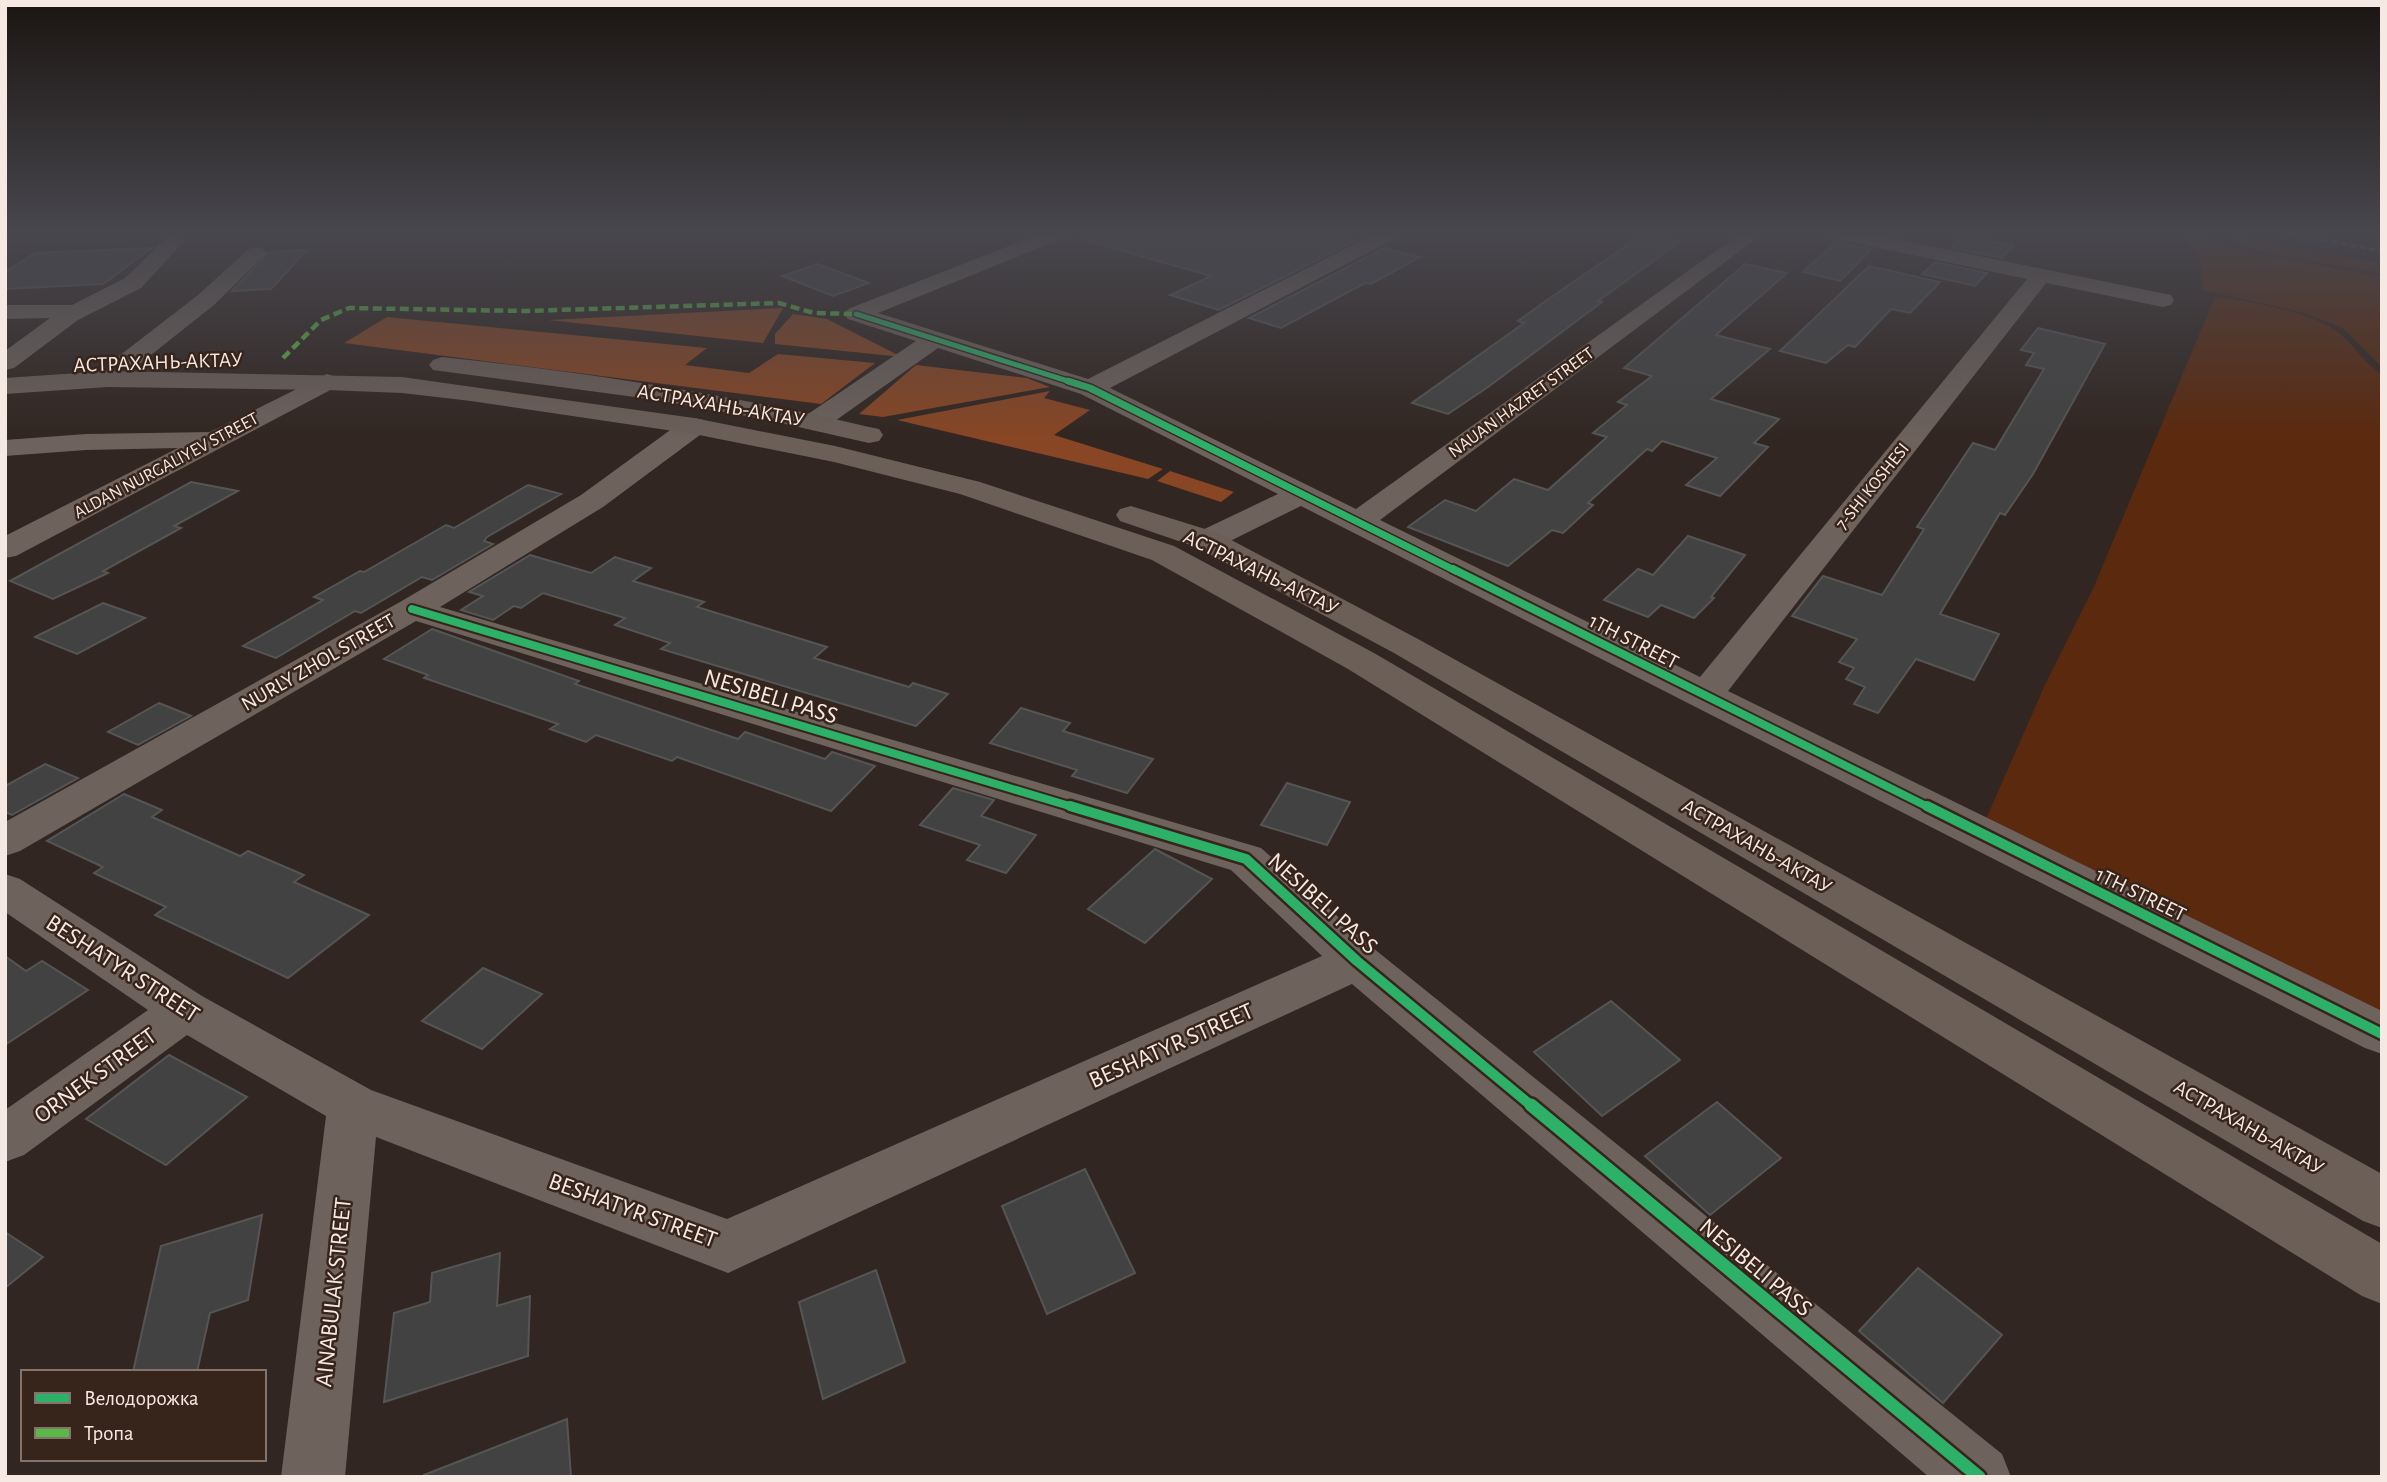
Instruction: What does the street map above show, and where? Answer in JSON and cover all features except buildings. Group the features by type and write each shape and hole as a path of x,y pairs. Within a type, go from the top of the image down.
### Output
{"highway":[{"name":"АСТРАХАНЬ-АКТАУ","path":"5,371 128,362 332,358 547,374 815,422 981,463 1207,540 1406,646 2382,1203"},
{"path":"402,385 431,364"},
{"path":"5,386 108,379 402,385 694,426 835,454 970,488 1163,553 1373,668 2382,1276"}],"street":[{"path":"5,363 70,315 96,302"},
{"path":"128,362 203,302"},
{"name":"1TH STREET","path":"886,302 856,314 1090,388 2382,1034"},
{"path":"1090,388 1257,302"},
{"name":"NAUAN HAZRET STREET","path":"1356,523 1659,302"},
{"name":"7-SHI KOSHESI","path":"1704,696 2018,302"},
{"path":"5,312 57,309 67,311 70,315"},
{"path":"815,422 933,340"},
{"name":"ALDAN NURGALIYEV STREET","path":"5,549 327,382"},
{"name":"NURLY ZHOL STREET","path":"5,841 412,609 592,501 694,426"},
{"path":"5,448 86,442 214,439"},
{"path":"1207,540 1302,495"},
{"name":"NESIBELI PASS","path":"412,609 1246,859 1357,961 1979,1477"},
{"name":"BESHATYR STREET","path":"5,890 185,1010 353,1106 728,1246 1357,961"},
{"name":"ORNEK STREET","path":"5,1139 185,1010"},
{"name":"AINABULAK STREET","path":"313,1477 353,1106"}],"shaded area":[{"path":"2213,302 2247,302 2282,309 2327,325 2345,338 2382,375 2382,1018 1986,819 2044,687 2093,589"},
{"path":"2257,302 2382,302 2382,367 2343,328 2301,312"},
{"path":"783,308 763,343 548,320"},
{"path":"793,314 827,319 902,357 775,344 775,334"},
{"path":"387,317 707,348 685,365 749,373 778,354 875,363 821,404 344,343"},
{"path":"916,365 1027,378 1050,387 883,417 859,414"},
{"path":"1050,391 1044,398 1090,410 1054,435 1163,469 1148,479 897,420"},
{"path":"1170,471 1234,492 1221,502 1157,481"}],"marked path":[{"path":"283,358 321,320 349,308 526,311 779,303 814,313 856,314"}],"cycle path":[{"path":"856,314 1090,388 2382,1034"},
{"path":"412,609 1246,859 1357,961 1979,1477"}]}
